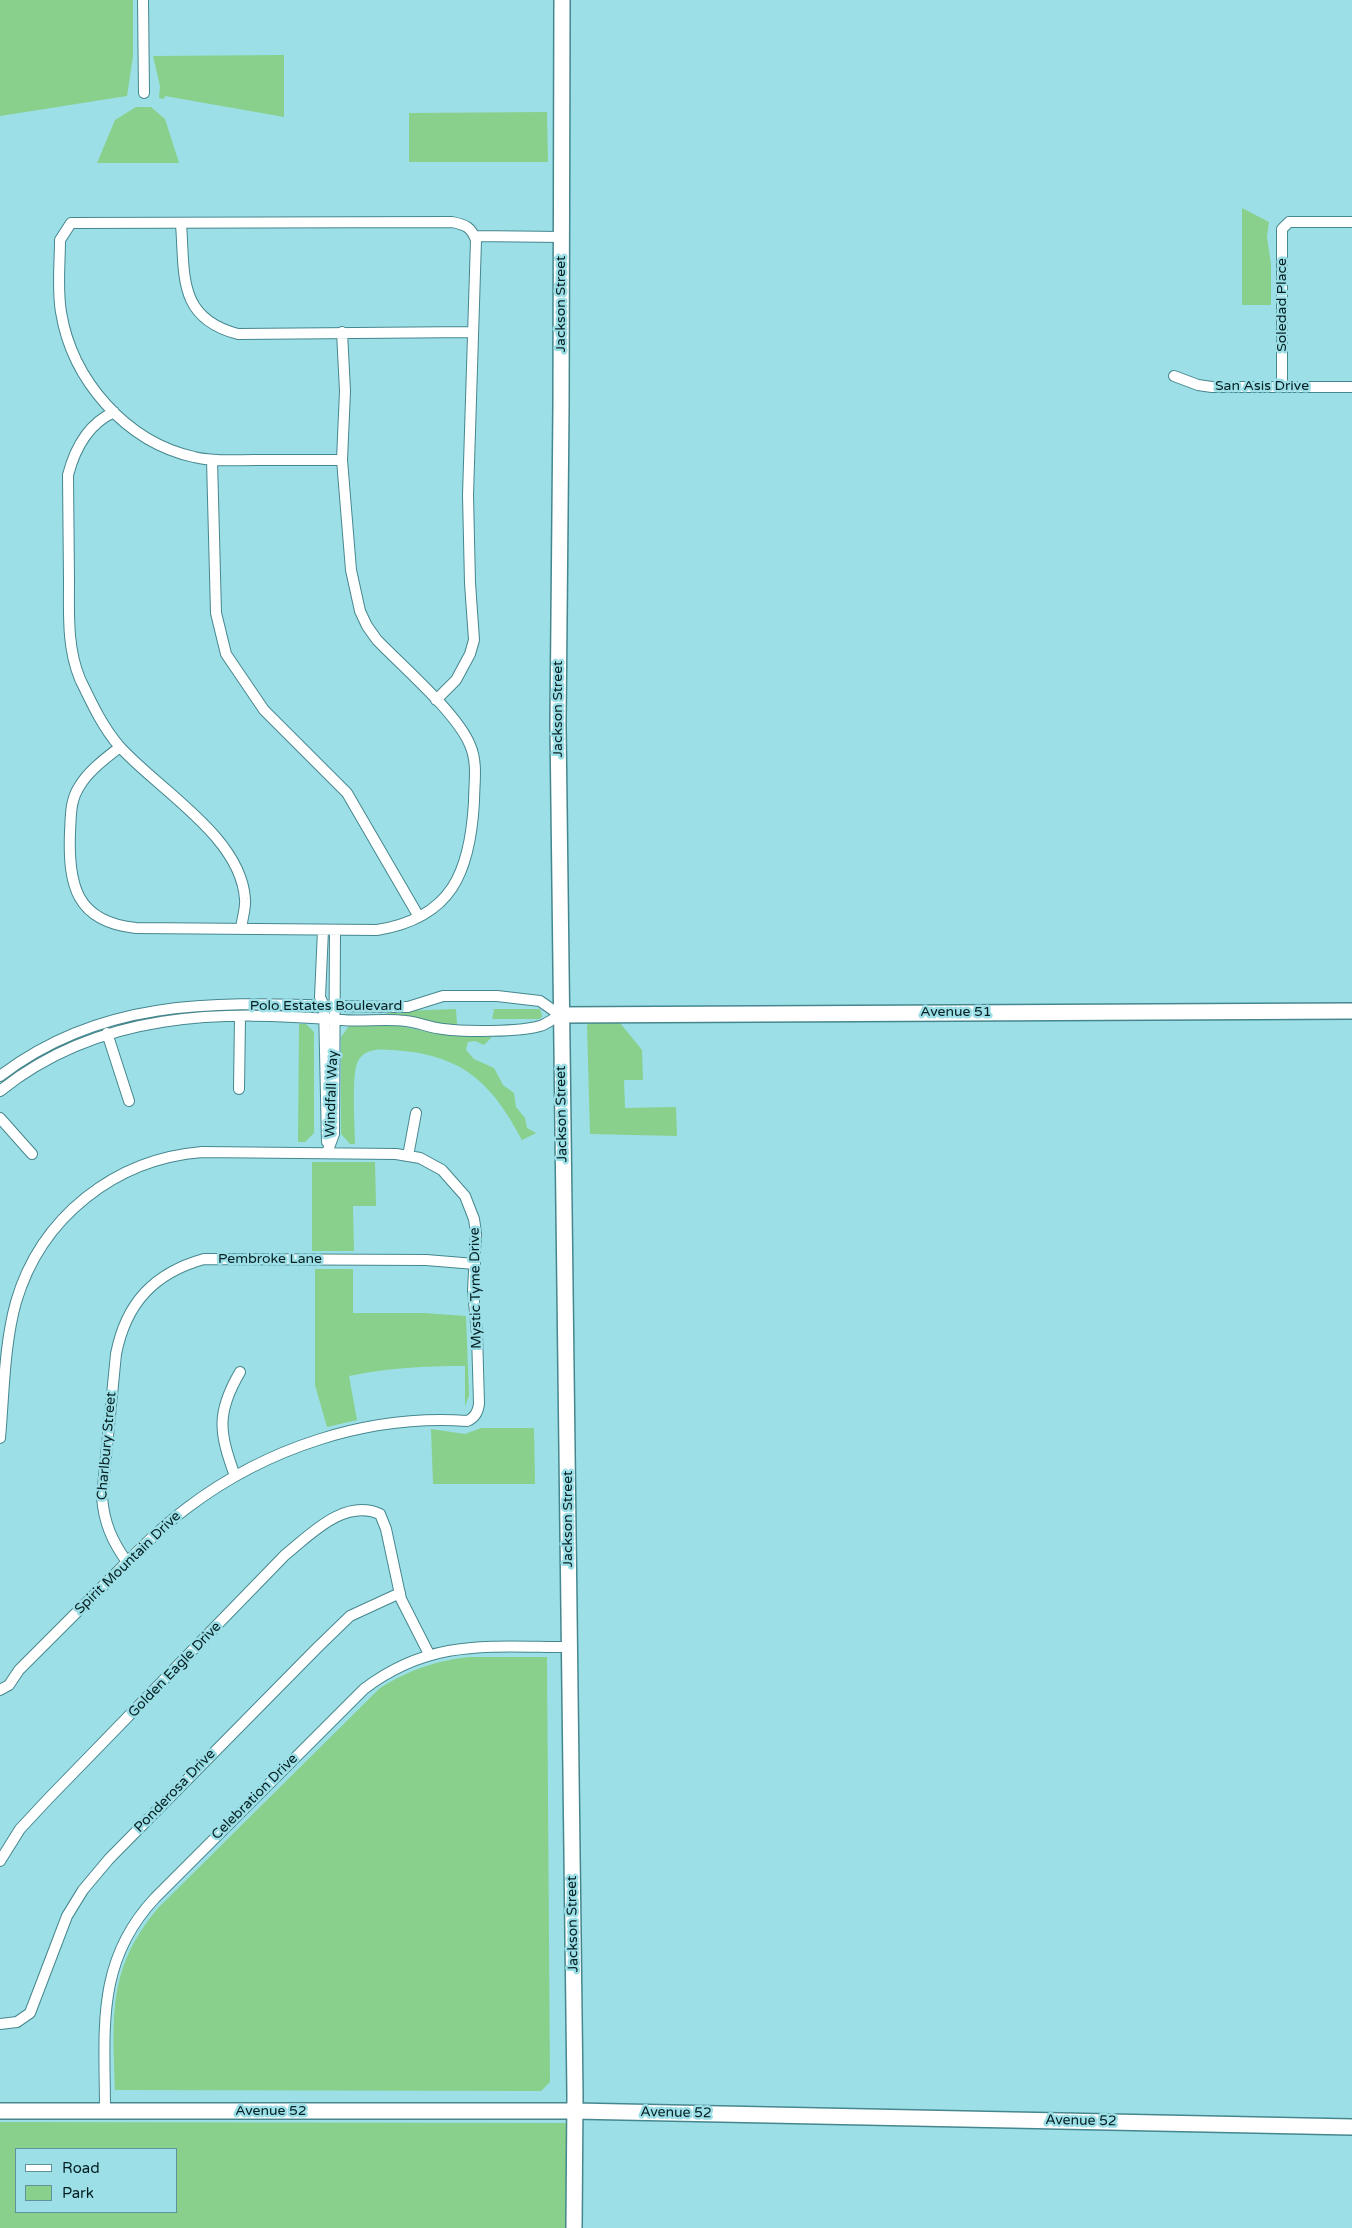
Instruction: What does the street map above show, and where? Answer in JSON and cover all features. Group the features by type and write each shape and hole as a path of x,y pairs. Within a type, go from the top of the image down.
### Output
{"main road":[{"name":"Jackson Street","path":"562,0 558,725 560,1015 567,1383 575,2110 574,2228"},
{"name":"Avenue 51","path":"560,1015 1352,1011"},
{"name":"Avenue 52","path":"0,2111 575,2110 1352,2127"}],"street":[{"path":"143,0 144,93"},
{"path":"342,460 212,460 174,451 151,440 114,412 87,382 69,345 61,311 60,240 71,223 452,222 466,225 472,230 476,240 468,495 470,583 474,640 470,654 456,680 436,700"},
{"name":"Soledad Place","path":"1282,387 1282,236 1284,225 1296,222 1352,222"},
{"path":"182,224 185,285 192,303 204,318 218,329 238,334 473,332"},
{"path":"474,236 561,237"},
{"path":"120,747 85,778 72,802 69,856 72,878 83,904 96,917 122,926 336,931 382,930 400,926 433,910 448,896 460,874 467,852 473,815 475,768 471,746 461,728 376,640 366,626 360,611 351,570 342,460 345,391 342,332"},
{"name":"San Asis Drive","path":"1174,376 1198,385 1212,387 1352,387"},
{"path":"114,412 101,418 84,436 75,453 68,475 69,630 73,655 80,678 98,716 120,747 211,832 235,861 240,874 245,900 241,929"},
{"path":"212,460 216,613 226,654 264,710 347,793 419,917"},
{"name":"Windfall Way","path":"323,930 320,997 329,1007"},
{"name":"Windfall Way","path":"327,1153 334,1134 329,1007 336,931"},
{"name":"Polo Estates Boulevard","path":"0,1076 25,1058 66,1036 131,1014 196,1006 408,1006 443,996 497,996 540,1001 560,1015 540,1026 496,1031 443,1030 403,1020 240,1017 177,1019 133,1026 70,1047 49,1058 0,1091"},
{"path":"239,1089 240,1017"},
{"path":"108,1033 129,1100"},
{"path":"408,1156 416,1113"},
{"path":"0,1118 32,1154"},
{"name":"Mystic Tyme Drive","path":"0,1438 9,1342 16,1303 34,1258 54,1229 69,1212 108,1182 151,1161 202,1152 408,1156 431,1163 442,1170 465,1196 471,1208 476,1233 473,1291 477,1334 479,1404 476,1414"},
{"name":"Pembroke Lane","path":"116,1354 120,1332 127,1314 140,1297 169,1273 204,1259 426,1260 475,1264"},
{"name":"Charlbury Street","path":"116,1354 102,1497 103,1515 108,1532 127,1562"},
{"path":"235,1476 222,1441 221,1424 222,1409 230,1389 240,1372"},
{"name":"Spirit Mountain Drive","path":"0,1690 9,1685 19,1670 127,1562 186,1509 235,1476 277,1455 345,1432 420,1420 467,1421 476,1414"},
{"name":"Golden Eagle Drive","path":"0,1861 20,1829 37,1811 285,1555 328,1520 355,1510 372,1511 380,1514 386,1528 400,1593"},
{"path":"400,1593 429,1654"},
{"name":"Ponderosa Drive","path":"0,2024 17,2022 30,2012 67,1916 83,1890 109,1859 350,1616 400,1593"},
{"name":"Celebration Drive","path":"105,2111 106,1998 116,1959 134,1924 155,1898 364,1689 395,1668 429,1654 478,1647 569,1647"}],"green space":[{"path":"0,0 133,0 133,56 127,96 0,116"},
{"path":"284,55 284,117 165,96 164,99 159,98 160,86 153,56"},
{"path":"136,107 151,107 165,119 179,163 97,163 115,120"},
{"path":"547,112 548,162 409,162 409,113"},
{"path":"1242,208 1269,222 1267,237 1271,264 1271,305 1242,305"},
{"path":"456,1009 457,1025 449,1026 410,1016 379,1015 401,1011"},
{"path":"492,1009 540,1009 542,1016 540,1019 492,1019 494,1010"},
{"path":"592,1022 620,1023 642,1050 643,1080 624,1080 625,1108 676,1107 677,1136 590,1134 587,1025"},
{"path":"299,1024 306,1024 314,1032 314,1133 305,1142 298,1142"},
{"path":"349,1026 400,1026 443,1035 492,1037 484,1045 475,1041 468,1042 466,1050 474,1059 494,1068 503,1085 514,1093 516,1107 525,1118 527,1128 536,1133 522,1140 510,1119 485,1087 471,1074 455,1065 437,1057 392,1050 378,1050 365,1054 358,1061 354,1088 355,1144 350,1144 341,1134 341,1037"},
{"path":"312,1162 375,1162 376,1206 353,1206 354,1251 312,1251"},
{"path":"315,1269 353,1269 353,1313 424,1313 466,1316 469,1395 465,1406 465,1366 421,1367 378,1371 349,1376 357,1420 327,1427 315,1385"},
{"path":"481,1428 534,1428 535,1484 433,1484 431,1429 465,1434"},
{"path":"469,1657 547,1657 550,2082 541,2091 115,2090 114,2016 121,1973 129,1952 141,1930 158,1908 380,1688 401,1676 423,1667"},
{"path":"0,2122 567,2123 566,2228 0,2228"}]}
